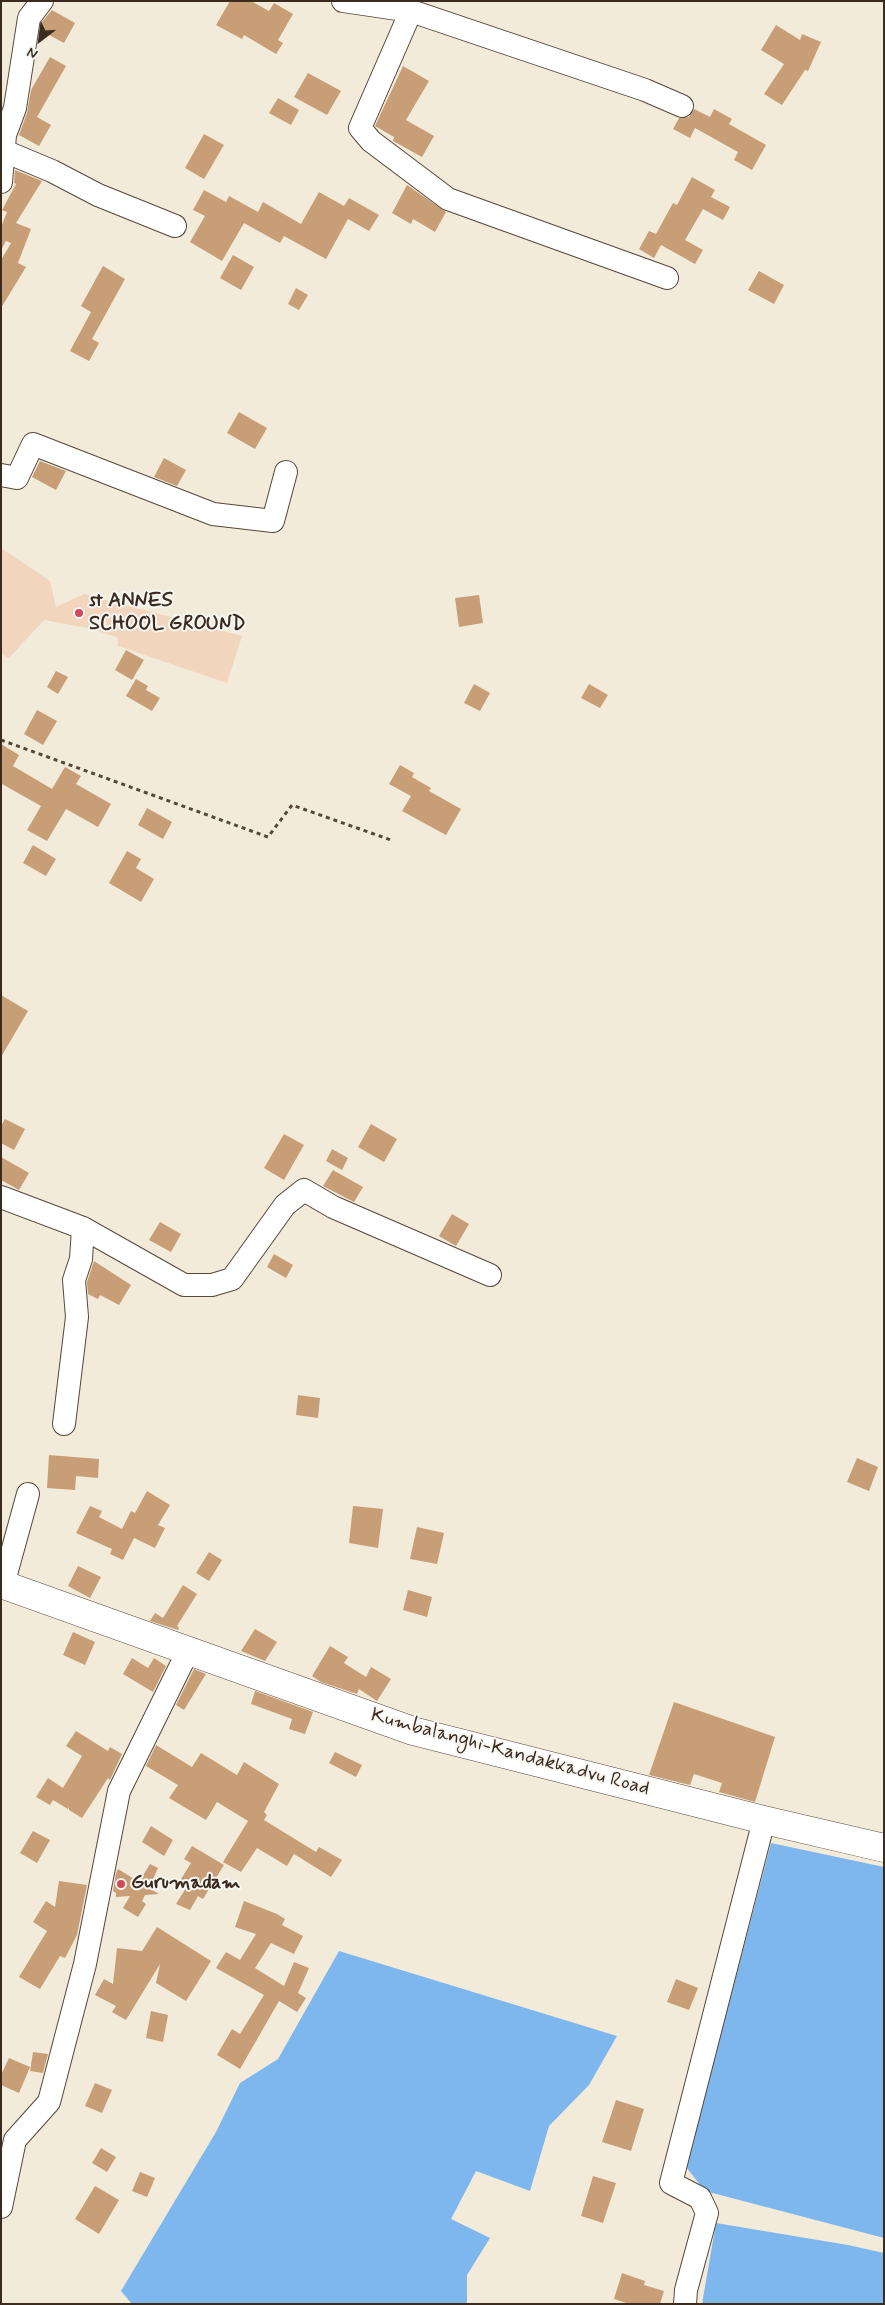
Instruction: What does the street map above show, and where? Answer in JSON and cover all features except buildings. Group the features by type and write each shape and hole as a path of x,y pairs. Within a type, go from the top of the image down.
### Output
{"main road":[{"name":"Kumbalanghi-Kandakkadvu Road","path":"2,1585 413,1731 764,1820 884,1848"}],"street":[{"path":"1,182 5,135 15,108 29,18 42,1"},
{"path":"343,1 411,11 645,90 682,106"},
{"path":"411,11 360,128 371,141 448,199 667,278"},
{"path":"4,151 52,171 98,195 174,226"},
{"path":"1,475 17,478 33,444 213,514 273,521 286,472"},
{"path":"1,1197 83,1228 184,1285 212,1284 232,1279 285,1205 304,1190 333,1207 490,1276"},
{"path":"64,1424 77,1317 74,1280 81,1259 83,1228"},
{"path":"2,1585 28,1494"},
{"path":"1,2207 15,2140 49,2102 85,1964 119,1791 188,1651"},
{"path":"685,2304 686,2290 707,2213 700,2198 671,2183 764,1820"}],"path":[{"path":"1,740 268,837 292,806 391,840"}],"shaded area":[{"name":"st ANNES SCHOOL GROUND","path":"1,548 50,581 56,607 84,594 242,636 227,683 118,646 117,637 88,628 44,620 9,658 1,654"}],"water":[{"path":"771,1843 884,1867 884,2238 705,2191 686,2167"},
{"path":"339,1951 617,2036 589,2085 549,2126 530,2191 476,2171 451,2219 490,2238 467,2275 467,2304 132,2304 121,2291 216,2132 240,2083 278,2059"},
{"path":"716,2223 848,2245 884,2253 884,2304 702,2304"}],"place":[{"name":"st ANNES SCHOOL GROUND","path":"79,613"},
{"name":"Gurumadam","path":"121,1884"}]}
